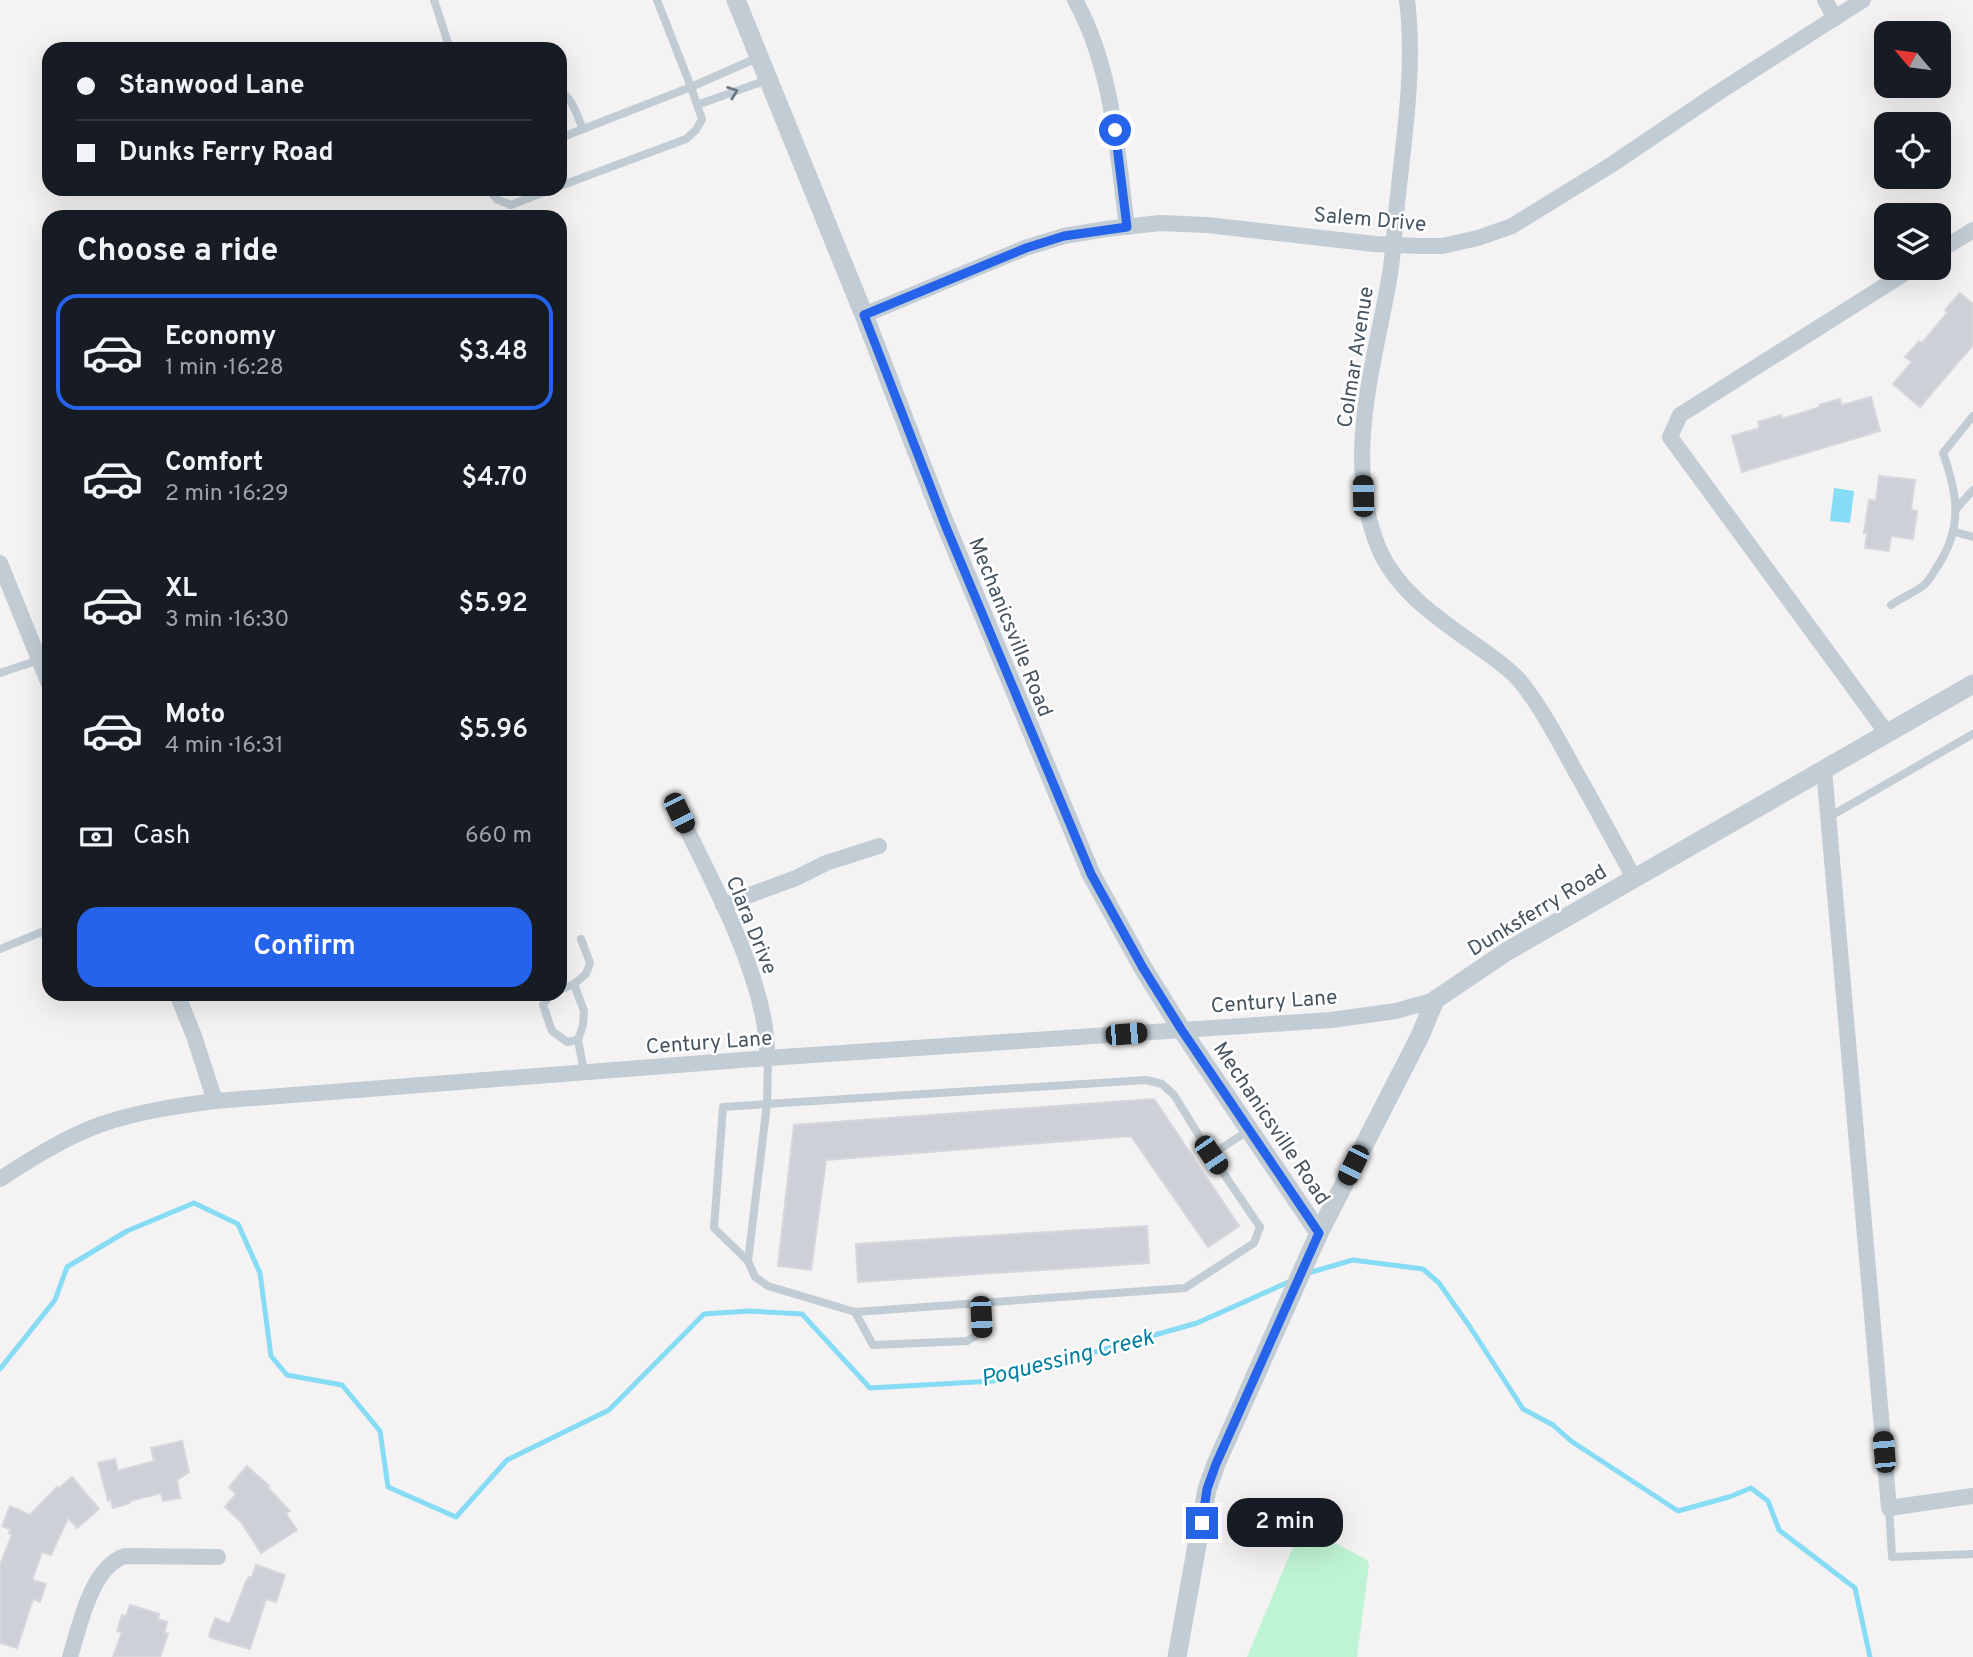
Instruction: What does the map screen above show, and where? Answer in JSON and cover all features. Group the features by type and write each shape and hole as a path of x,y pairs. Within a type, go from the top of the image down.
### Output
{"street":[{"name":"Mechanicsville Road","path":"736,0 864,315 946,527 1091,874 1143,968 1181,1029 1319,1233"},
{"path":"1075,0 1094,45 1104,78 1115,130 1127,227"},
{"name":"Colmar Avenue","path":"1407,0 1410,53 1408,114 1394,245 1367,388 1364,420 1363,496 1367,514 1380,551 1392,572 1410,594 1520,681 1563,748 1634,878"},
{"path":"1825,0 1835,18"},
{"name":"Salem Drive","path":"864,315 1026,248 1064,236 1127,227 1160,223 1207,225 1394,245 1442,246 1478,238 1512,226 1611,165 1863,0"},
{"path":"1951,244 1973,230"},
{"path":"1886,732 1670,438 1681,415 1894,280"},
{"path":"0,563 42,667"},
{"name":"Dunksferry Road","path":"1435,1000 1506,951 1973,684"},
{"path":"1824,769 1889,1508 1973,1496"},
{"name":"Clara Drive","path":"679,813 723,905 751,972 763,1016 768,1058"},
{"path":"723,905 796,878 826,863 879,846"},
{"path":"1177,1657 1207,1489 1216,1464 1319,1233 1420,1036 1435,1000"},
{"name":"Century Lane","path":"0,1179 68,1139 100,1125 170,1107 215,1101 768,1058 1331,1020 1396,1011 1435,1000"},
{"path":"180,1001 215,1101"},
{"path":"70,1657 96,1582 113,1560 125,1556 218,1557"}],"lane":[{"path":"434,0 448,42"},
{"path":"567,183 686,139 696,130 702,119 657,0"},
{"path":"567,135 691,87 759,57"},
{"path":"697,105 768,79"},
{"path":"567,97 583,129"},
{"path":"494,196 511,205 534,196"},
{"path":"1891,605 1926,584 1943,558 1955,532 1956,509 1952,478 1943,453 1973,416"},
{"path":"1956,509 1973,490"},
{"path":"1955,532 1973,537"},
{"path":"0,673 39,660"},
{"path":"1829,817 1973,734"},
{"path":"0,950 42,932"},
{"path":"567,987 586,974 590,963 581,939"},
{"path":"574,984 584,1011 578,1040 584,1072"},
{"path":"546,1001 543,1005 552,1031 567,1042 578,1040"},
{"path":"748,1261 767,1104 768,1058"},
{"path":"1146,1080 1162,1084 1174,1095 1211,1155 1260,1227 1254,1242 1185,1288 855,1312 768,1286 755,1277 748,1261 714,1228 723,1107 1146,1080"},
{"path":"1211,1155 1249,1130"},
{"path":"855,1312 873,1345 967,1341 982,1332 981,1303"},
{"path":"1889,1508 1892,1557 1973,1554"}],"green space":[{"path":"1302,1525 1367,1560 1369,1565 1357,1657 1247,1657"}],"water":[{"path":"1834,488 1854,491 1850,523 1830,521"}],"building":[{"path":"1960,293 1973,304 1973,345 1920,407 1893,384 1912,362 1905,357 1919,341 1922,343"},
{"path":"1871,397 1880,431 1742,472 1732,436 1760,428 1758,422 1781,415 1782,419 1840,399 1842,405"},
{"path":"1879,476 1915,480 1911,510 1917,511 1913,539 1891,536 1889,551 1865,548 1867,533 1864,533 1869,500 1876,501"},
{"path":"1154,1099 1239,1226 1208,1247 1131,1136 826,1160 811,1270 778,1266 794,1125"},
{"path":"1147,1226 1149,1263 858,1282 856,1244"},
{"path":"182,1441 189,1472 177,1480 180,1498 163,1501 161,1493 113,1508 111,1499 108,1501 98,1463 115,1459 118,1471 154,1461 151,1448"},
{"path":"247,1466 290,1511 286,1514 297,1530 261,1553 241,1522 225,1507 236,1494 229,1487"},
{"path":"72,1477 99,1509 77,1528 68,1518 51,1555 42,1552 32,1580 46,1584 40,1602 33,1599 17,1648 0,1643 0,1565 12,1534 9,1533 11,1530 2,1526 10,1506 30,1515 57,1487 58,1489"},
{"path":"256,1565 285,1575 276,1602 266,1599 250,1649 212,1638 209,1636 215,1618 229,1624"},
{"path":"130,1605 159,1614 158,1619 167,1622 164,1633 168,1634 160,1657 113,1657 122,1632 117,1631 122,1615 126,1616"}],"waterway":[{"name":"Poquessing Creek","path":"0,1369 55,1300 67,1267 127,1231 194,1203 238,1224 260,1273 271,1356 287,1375 342,1385 380,1431 388,1487 456,1517 507,1460 609,1410 704,1314 749,1311 802,1314 870,1388 993,1381 1197,1323 1293,1280"},
{"name":"Poquessing Creek","path":"1308,1273 1353,1260 1423,1269 1439,1283 1523,1409 1553,1425 1571,1441 1678,1511 1751,1488 1768,1501 1779,1530 1855,1588 1870,1657"}],"route":[{"path":"1115,130 1127,227 1064,236 1026,248 864,315 946,527 1091,874 1107,906 1181,1029 1319,1233 1216,1464 1207,1489 1202,1523"}]}
